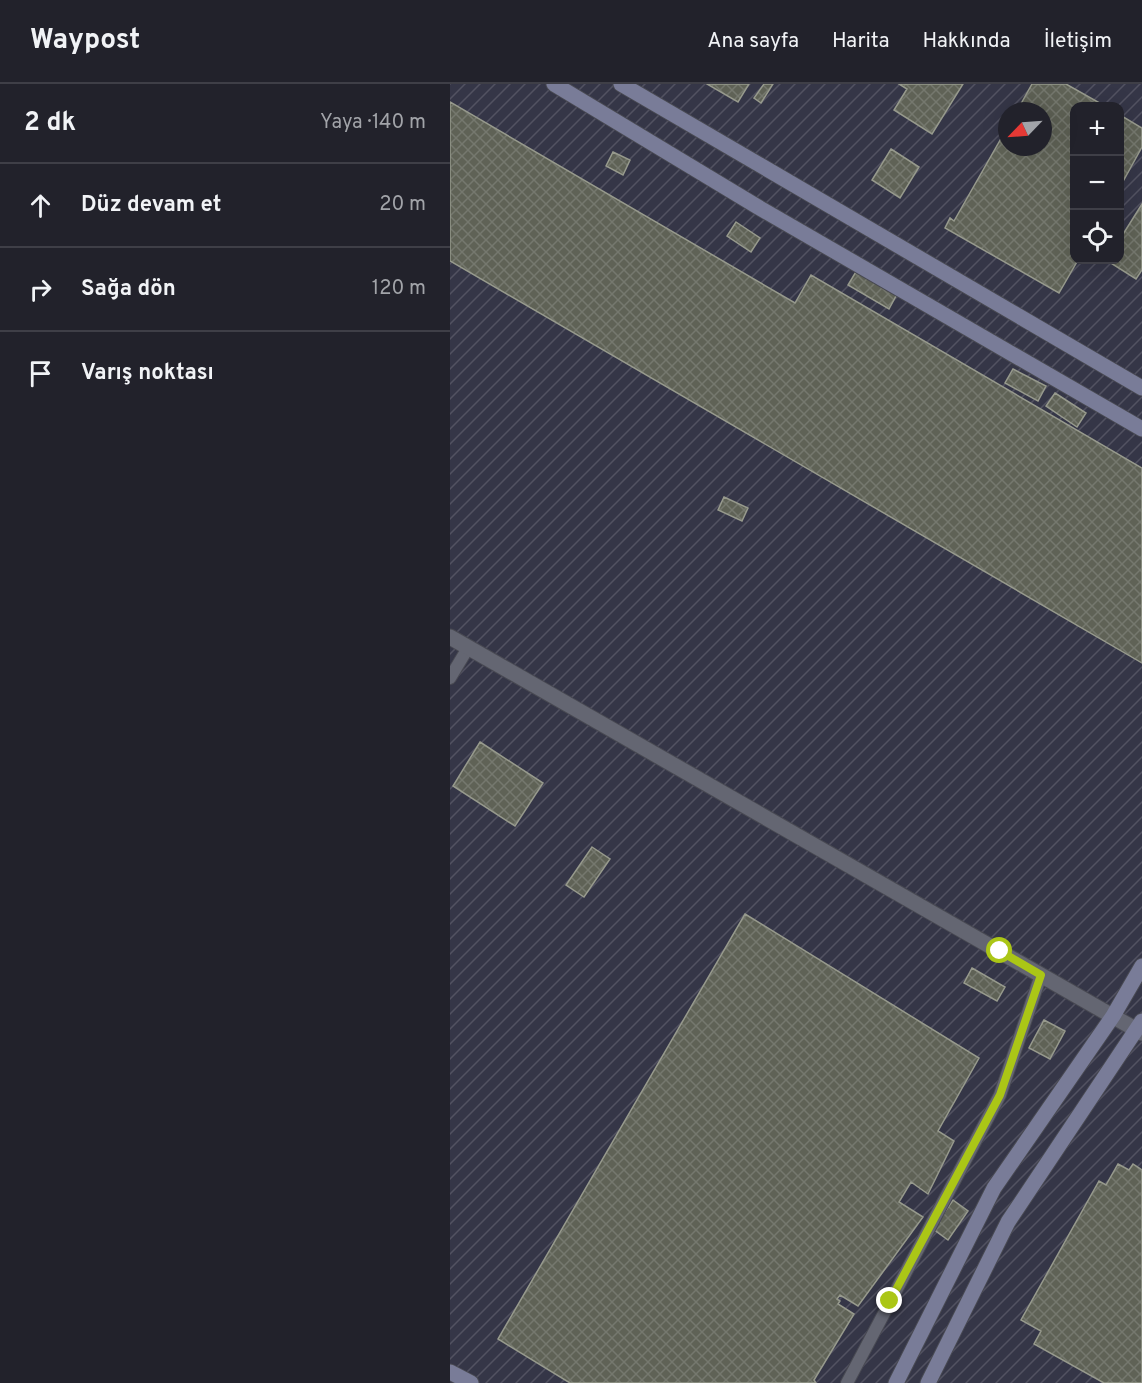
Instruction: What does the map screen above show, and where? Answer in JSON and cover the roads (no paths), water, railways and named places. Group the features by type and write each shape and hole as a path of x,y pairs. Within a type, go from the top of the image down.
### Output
{"street":[{"path":"554,84 758,207 1142,429"},
{"path":"621,84 1142,388"},
{"path":"450,637 1113,1016 1140,1028 1008,1222 928,1383"},
{"path":"896,1383 994,1188 1113,1016 1142,966"},
{"path":"450,1372 471,1383"}],"lane":[{"path":"450,678 468,648"},
{"path":"847,1383 1000,1095 1041,975"}]}
